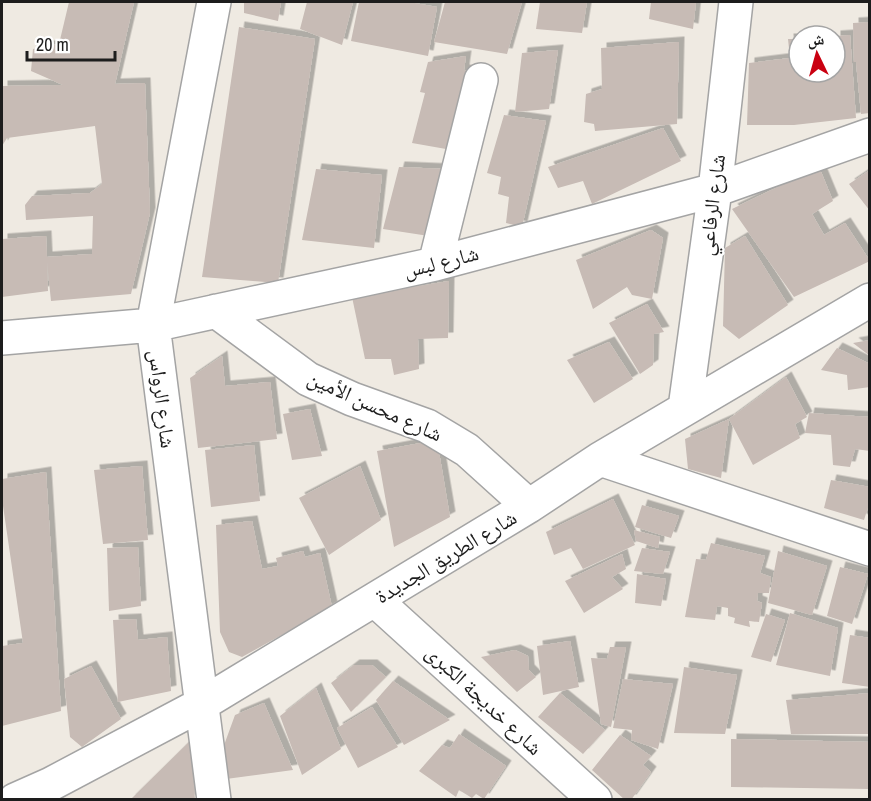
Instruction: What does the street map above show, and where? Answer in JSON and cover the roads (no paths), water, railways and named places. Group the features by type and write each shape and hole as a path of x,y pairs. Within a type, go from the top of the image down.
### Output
{"street":[{"name":"شارع الرواس","path":"214,2 153,325 214,800"},
{"name":"شارع الرفاعي","path":"685,408 715,190 736,2"},
{"path":"435,264 481,80"},
{"name":"شارع لبس","path":"2,338 153,325 435,264 715,190 870,135"},
{"name":"شارع الطريق الجديدة","path":"15,800 51,784 202,705 529,506 600,459 870,300"},
{"name":"شارع محسن الأمين","path":"216,311 308,379 352,399 427,426 467,450 529,506"},
{"path":"600,459 870,549"},
{"name":"شارع خديجة الكبرى","path":"375,600 595,800"}]}
